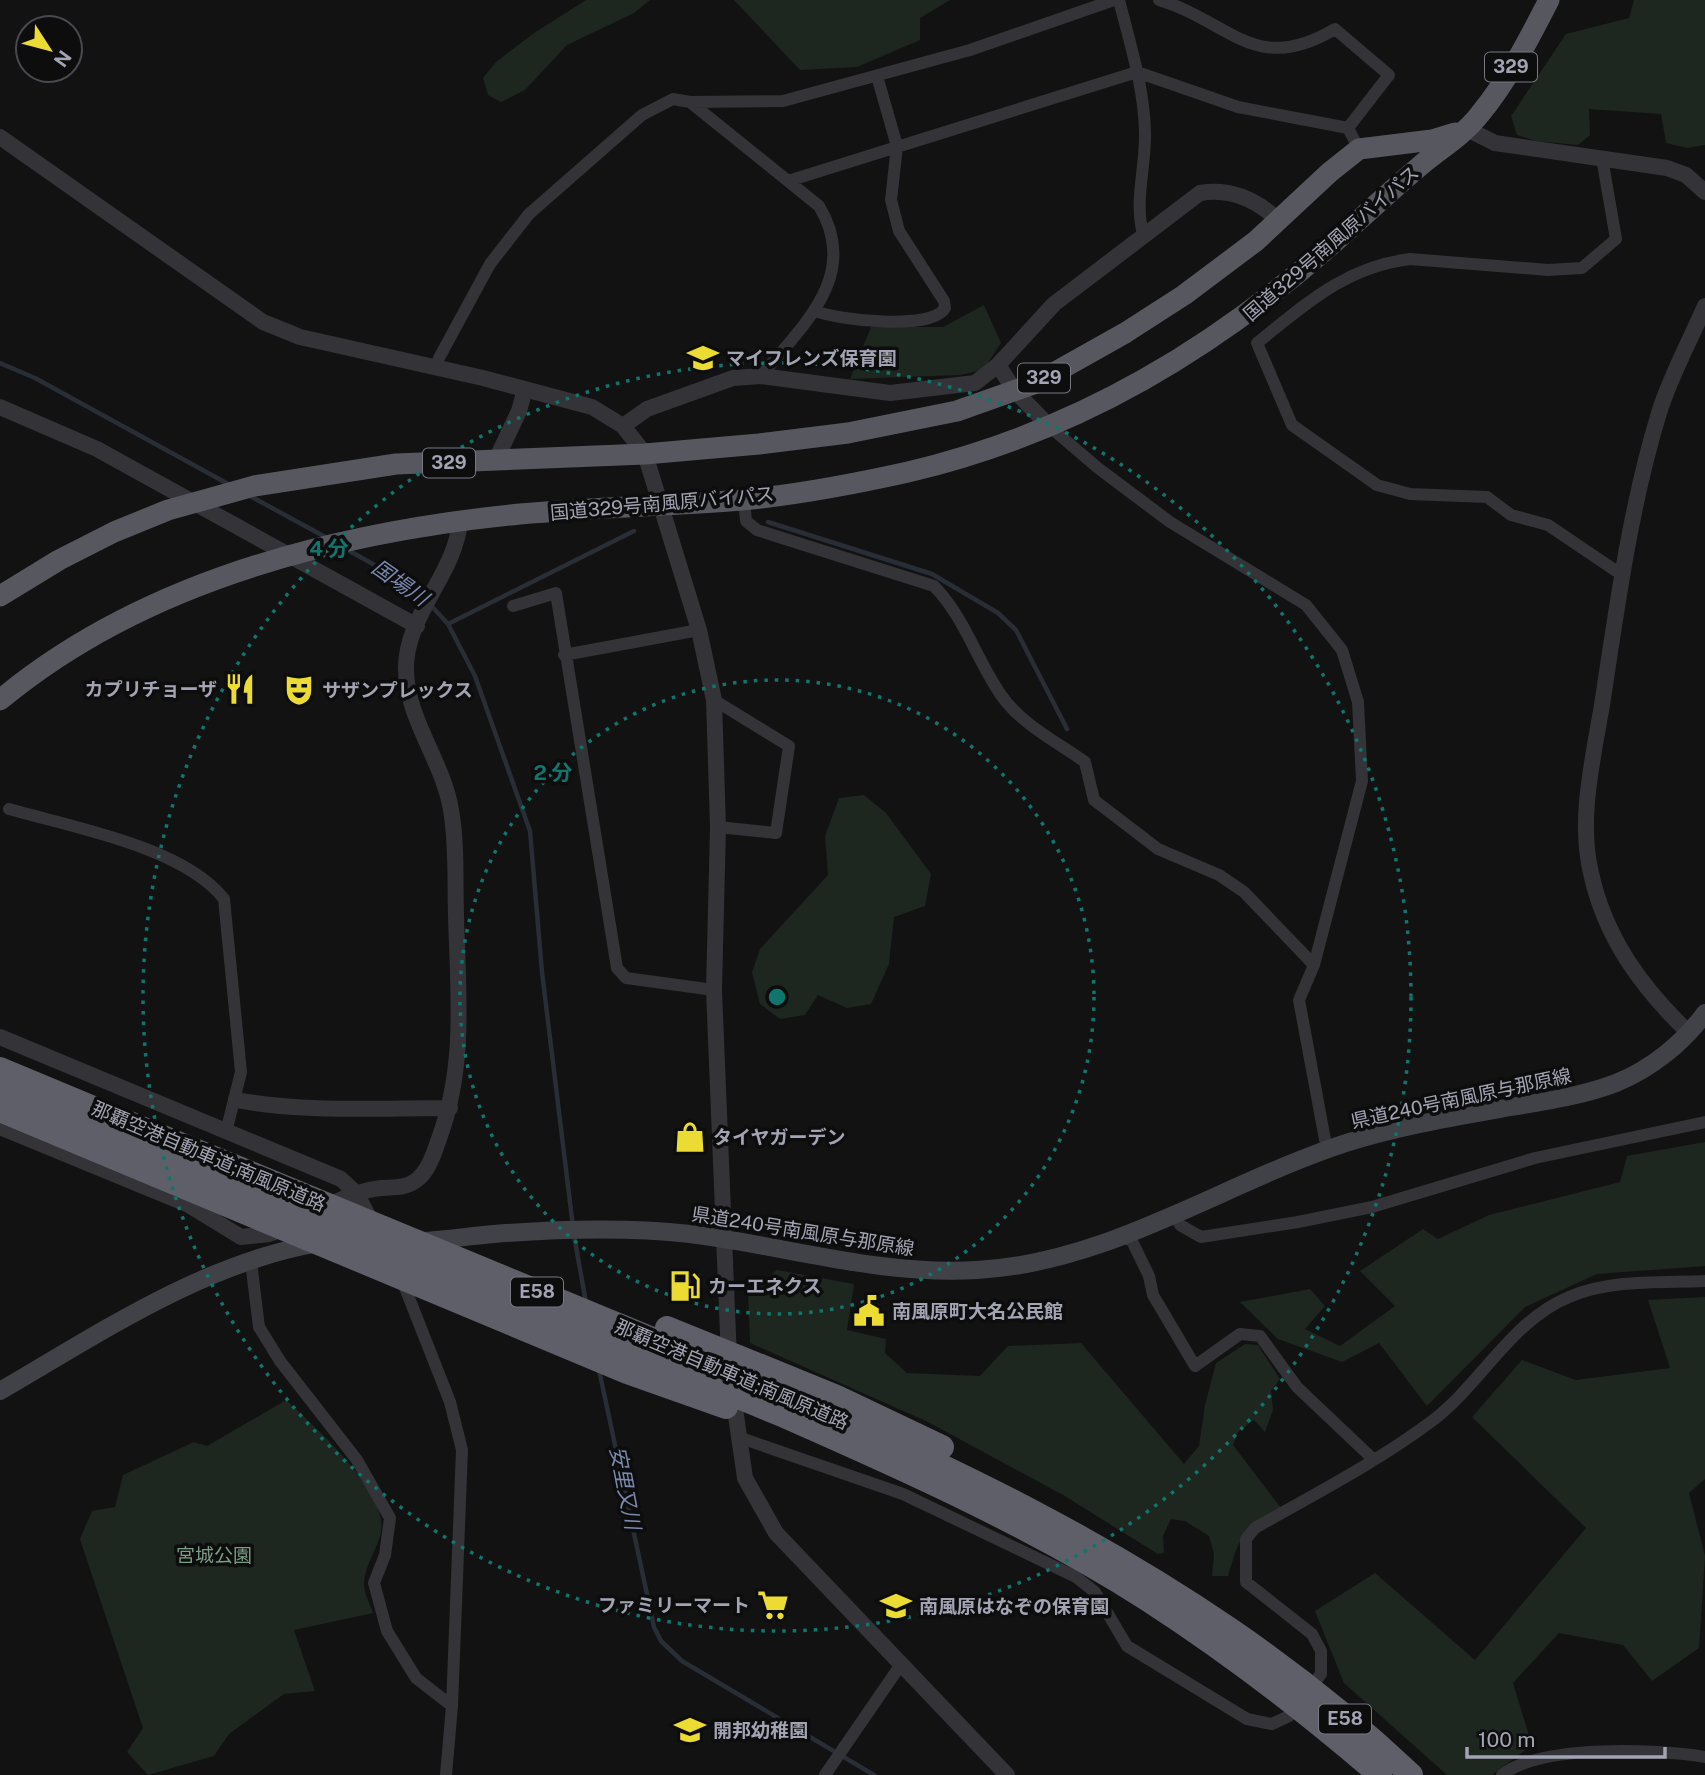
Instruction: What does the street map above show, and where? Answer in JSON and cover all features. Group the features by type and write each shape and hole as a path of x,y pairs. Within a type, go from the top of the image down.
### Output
{"highway":[{"name":"国道329号南風原バイパス","path":"0,700 76,646 125,619 209,584 317,550 460,521 662,503 744,500 905,472 991,448 1050,426 1166,368 1249,314 1467,129 1479,116 1514,62 1549,0"},
{"name":"国道329号南風原バイパス","path":"1359,149 1432,140 1467,129"},
{"name":"329","path":"0,596 59,560 114,532 194,502 254,486 396,464 645,454 848,433 957,411 1015,391 1072,364 1184,295 1279,221 1330,172 1359,149"},
{"path":"0,1057 837,1397 927,1439 1039,1497 1068,1528"},
{"name":"那覇空港自動車道;南風原道路","path":"0,1069 777,1392 911,1450 1068,1528 1411,1775"},
{"name":"那覇空港自動車道;南風原道路","path":"0,1091 782,1415 903,1468 1147,1587"},
{"path":"0,1110 258,1220 682,1393 742,1412 782,1415"},
{"name":"那覇空港自動車道;南風原道路","path":"1272,1674 1380,1775"}],"main road":[{"name":"県道240号南風原与那原線","path":"0,1391 168,1297 251,1262 332,1240 422,1242 549,1230 648,1231 725,1239 892,1267 976,1270 1033,1264 1119,1236 1267,1172 1327,1150 1405,1127 1601,1088 1650,1065 1689,1033 1705,1013"}],"street":[{"path":"436,368 490,264 529,214 642,115 673,99 690,102 783,101 970,50 1116,0 1143,100 1146,135 1138,214 1143,234"},
{"path":"1159,0 1255,47 1285,48 1316,40 1335,29 1389,75 1348,128"},
{"path":"788,181 1137,72 1238,107 1348,128"},
{"path":"815,311 826,315 880,321 934,318 941,315 945,308 944,301 898,231 891,200 897,146 877,76"},
{"path":"690,102 819,206 832,227 835,254 828,287 815,311 761,376"},
{"path":"1348,128 1359,149"},
{"path":"1467,129 1495,143 1667,168 1686,175 1705,192"},
{"path":"0,137 254,317 300,337 592,407 623,426 645,454 699,630 714,700 718,827 714,990 727,1340 745,1478 776,1533 1007,1775"},
{"path":"1602,158 1616,239 1582,268 1548,270 1410,258 1390,261 1314,295 1257,343 1292,425 1377,485 1410,494 1487,497 1511,515 1548,525 1615,574 1622,575"},
{"path":"623,426 647,409 733,378 761,376 890,393 975,383 998,365 1054,304 1200,193 1217,190 1236,194 1265,209 1279,221"},
{"path":"1689,1033 1648,993 1627,961 1598,901 1590,871 1587,809 1622,575 1639,485 1660,410 1705,306"},
{"path":"998,365 1015,391 1098,468 1170,522 1306,605 1342,650 1359,702 1362,781 1314,965 1299,1000 1327,1150"},
{"path":"495,462 519,411 525,389"},
{"path":"0,407 97,449 291,557 419,621"},
{"path":"744,500 746,521 757,530 934,586 952,604 1002,696 1024,719 1085,762 1094,800 1158,849 1219,874 1244,892 1314,965"},
{"path":"0,1126 187,1204 241,1237 270,1234 372,1189 397,1189 411,1184 427,1168 450,1108 460,1033 453,833 445,786 407,687 409,647 457,540 460,521"},
{"path":"513,606 556,593 617,968 626,978 714,990"},
{"path":"564,655 699,630"},
{"path":"714,700 789,746 776,833 718,827"},
{"path":"9,809 174,859 212,884 224,899 241,1072 226,1132"},
{"path":"0,1037 341,1179 356,1194 398,1270 450,1402 462,1450 452,1706 446,1775"},
{"path":"236,1100 274,1107 325,1109 450,1108"},
{"path":"1174,1214 1180,1225 1201,1237 1298,1222 1372,1207 1535,1158 1705,1122"},
{"path":"1119,1236 1132,1241 1149,1276 1153,1296 1195,1366 1240,1334 1260,1336 1297,1387 1374,1460"},
{"path":"251,1262 259,1327 280,1361 357,1461 390,1518 385,1555 374,1583 387,1631 416,1678 452,1706"},
{"path":"738,1437 903,1494 1076,1577 1095,1592 1127,1646 1247,1719 1272,1724 1289,1716 1321,1674 1321,1651 1312,1634 1246,1582 1246,1539 1255,1528 1374,1460 1433,1420 1465,1391 1516,1334 1551,1306 1598,1288 1705,1281"},
{"path":"825,1775 902,1663"},
{"path":"1502,1775 1527,1761 1564,1755 1630,1750 1705,1756"}],"green space":[{"path":"586,0 650,0 634,13 567,45 525,90 501,102 488,95 483,78 496,62 534,33"},
{"path":"734,0 950,0 920,18 920,40 857,67 800,70"},
{"path":"1634,0 1705,0 1705,145 1687,148 1666,143 1661,114 1589,109 1590,135 1578,145 1536,141 1517,135 1511,116 1566,34 1629,18"},
{"path":"984,305 1001,343 983,370 960,375 850,379 871,327 943,327"},
{"path":"864,795 886,813 931,874 925,906 894,917 889,964 871,1004 847,1008 818,995 805,1015 780,1019 760,1004 752,972 760,949 828,875 825,836 839,798"},
{"path":"1705,1142 1705,1266 1597,1274 1525,1307 1427,1406 1379,1343 1342,1362 1278,1339 1240,1302 1310,1289 1325,1306 1305,1329 1340,1346 1395,1306 1360,1271 1423,1229 1438,1239 1489,1215 1620,1182 1627,1156"},
{"path":"777,1270 854,1284 847,1330 886,1339 885,1353 907,1373 980,1376 1008,1346 1081,1343 1184,1464 1199,1446 1205,1405 1216,1363 1245,1344 1258,1345 1280,1379 1271,1391 1273,1410 1265,1432 1254,1420 1238,1432 1233,1445 1281,1508 1258,1521 1244,1534 1228,1576 1212,1576 1214,1554 1209,1536 1185,1521 1171,1519 1163,1536 1164,1553 1158,1554 1063,1495 928,1422 750,1343 748,1293"},
{"path":"1705,1297 1705,1479 1689,1493 1705,1556 1699,1648 1652,1681 1623,1645 1559,1633 1513,1683 1532,1745 1492,1775 1447,1775 1344,1683 1315,1611 1375,1573 1475,1660 1586,1528 1472,1417 1522,1360 1576,1380 1670,1368 1648,1300"},
{"name":"宮城公園","path":"286,1400 347,1460 373,1498 380,1516 381,1532 367,1569 364,1586 373,1613 294,1630 315,1691 284,1694 229,1734 214,1756 148,1775 127,1752 143,1728 80,1539 92,1511 115,1507 123,1475 194,1442 207,1446"}],"waterway":[{"name":"国場川","path":"0,363 35,378 230,485"},
{"name":"国場川","path":"250,496 329,539"},
{"path":"768,522 932,574 998,613 1016,630 1067,729"},
{"path":"448,624 634,531"},
{"name":"国場川","path":"348,550 415,588 448,624 475,676 530,831 542,972 573,1227"},
{"name":"安里又川","path":"574,1235 586,1303"},
{"name":"安里又川","path":"599,1370 654,1627 661,1641 682,1661 874,1775"}],"place":[{"name":"マイフレンズ保育園","path":"703,358"},
{"name":"カプリチョーザ","path":"240,689"},
{"name":"サザンプレックス","path":"299,690"},
{"name":"タイヤガーデン","path":"690,1137"},
{"name":"カーエネクス","path":"685,1286"},
{"name":"南風原町大名公民館","path":"869,1311"},
{"name":"ファミリーマート","path":"773,1605"},
{"name":"南風原はなぞの保育園","path":"896,1606"},
{"name":"開邦幼稚園","path":"690,1730"}]}
